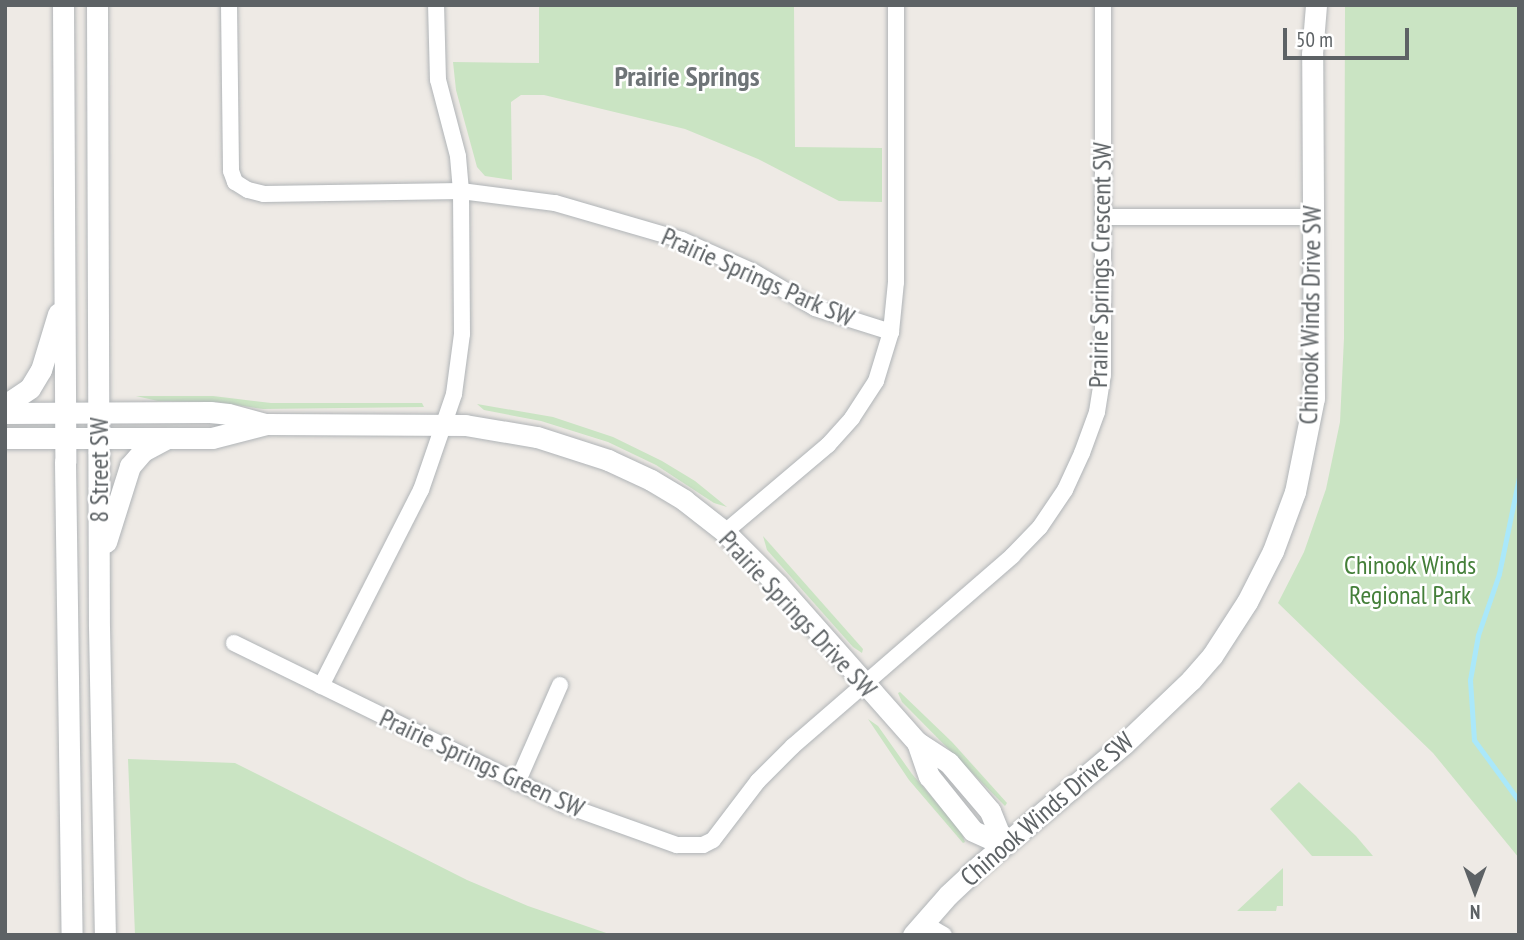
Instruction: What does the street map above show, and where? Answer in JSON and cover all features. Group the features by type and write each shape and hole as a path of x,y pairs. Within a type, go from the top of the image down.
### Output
{"street":[{"name":"8 Street SW","path":"63,5 65,438 72,935"},
{"name":"8 Street SW","path":"97,5 99,567 105,935"},
{"name":"Prairie Springs Park SW","path":"229,5 230,155 235,182 248,190 264,194 461,191 555,203 631,222 720,255 815,308 891,332"},
{"path":"321,686 421,490 452,402 462,334 461,191 458,156 438,80 436,5"},
{"path":"725,531 828,445 852,418 876,381 891,332 896,282 896,5"},
{"name":"Prairie Springs Crescent SW","path":"864,684 1012,555 1040,527 1065,490 1097,412 1103,375 1102,5"},
{"name":"Chinook Winds Drive SW","path":"918,929 948,895 1125,744 1191,680 1212,656 1264,571 1295,492 1314,398 1312,54 1316,5"},
{"path":"1103,217 1313,217"},
{"path":"5,405 30,388 41,370 64,288"},
{"name":"Prairie Springs Drive SW","path":"5,412 210,412 265,424 445,425 498,429 537,437 608,460 651,480 725,531 777,584 917,742 929,776 973,831 1004,845"},
{"name":"Prairie Springs Drive SW","path":"5,438 228,436 265,424"},
{"path":"99,567 121,487 130,466 143,451 169,438"},
{"name":"Prairie Springs Green SW","path":"234,643 565,805 677,845 703,845 713,840 758,781 864,684"},
{"path":"517,783 560,685"},
{"path":"918,929 944,935"}],"green space":[{"path":"539,5 794,5 795,147 882,148 882,202 839,201 758,159 685,129 544,95 521,95 511,102 512,180 485,176 477,167 456,90 453,62 539,63"},
{"name":"Chinook Winds Regional Park","path":"1345,5 1519,5 1519,858 1433,753 1278,603 1304,552 1326,489 1340,422 1344,338"},
{"path":"136,396 213,396 271,403 422,403 424,407 263,409 217,402 158,401"},
{"path":"477,404 553,417 613,437 695,481 727,507 714,503 656,465 608,442 541,421 484,410"},
{"path":"763,536 863,649 862,653 853,647 767,550"},
{"path":"898,693 952,742 1007,803 1005,806 902,702"},
{"path":"868,719 878,726 912,774 961,831 965,842 963,843 909,780"},
{"path":"128,759 235,763 467,880 528,906 612,935 135,935"},
{"path":"1299,782 1356,836 1373,856 1312,856 1270,809"},
{"path":"1283,868 1283,906 1277,906 1276,911 1237,911"}],"waterway":[{"path":"1519,477 1499,574 1478,635 1470,680 1474,740 1519,801"}],"district":[{"name":"Prairie Springs","path":"687,76"}]}
